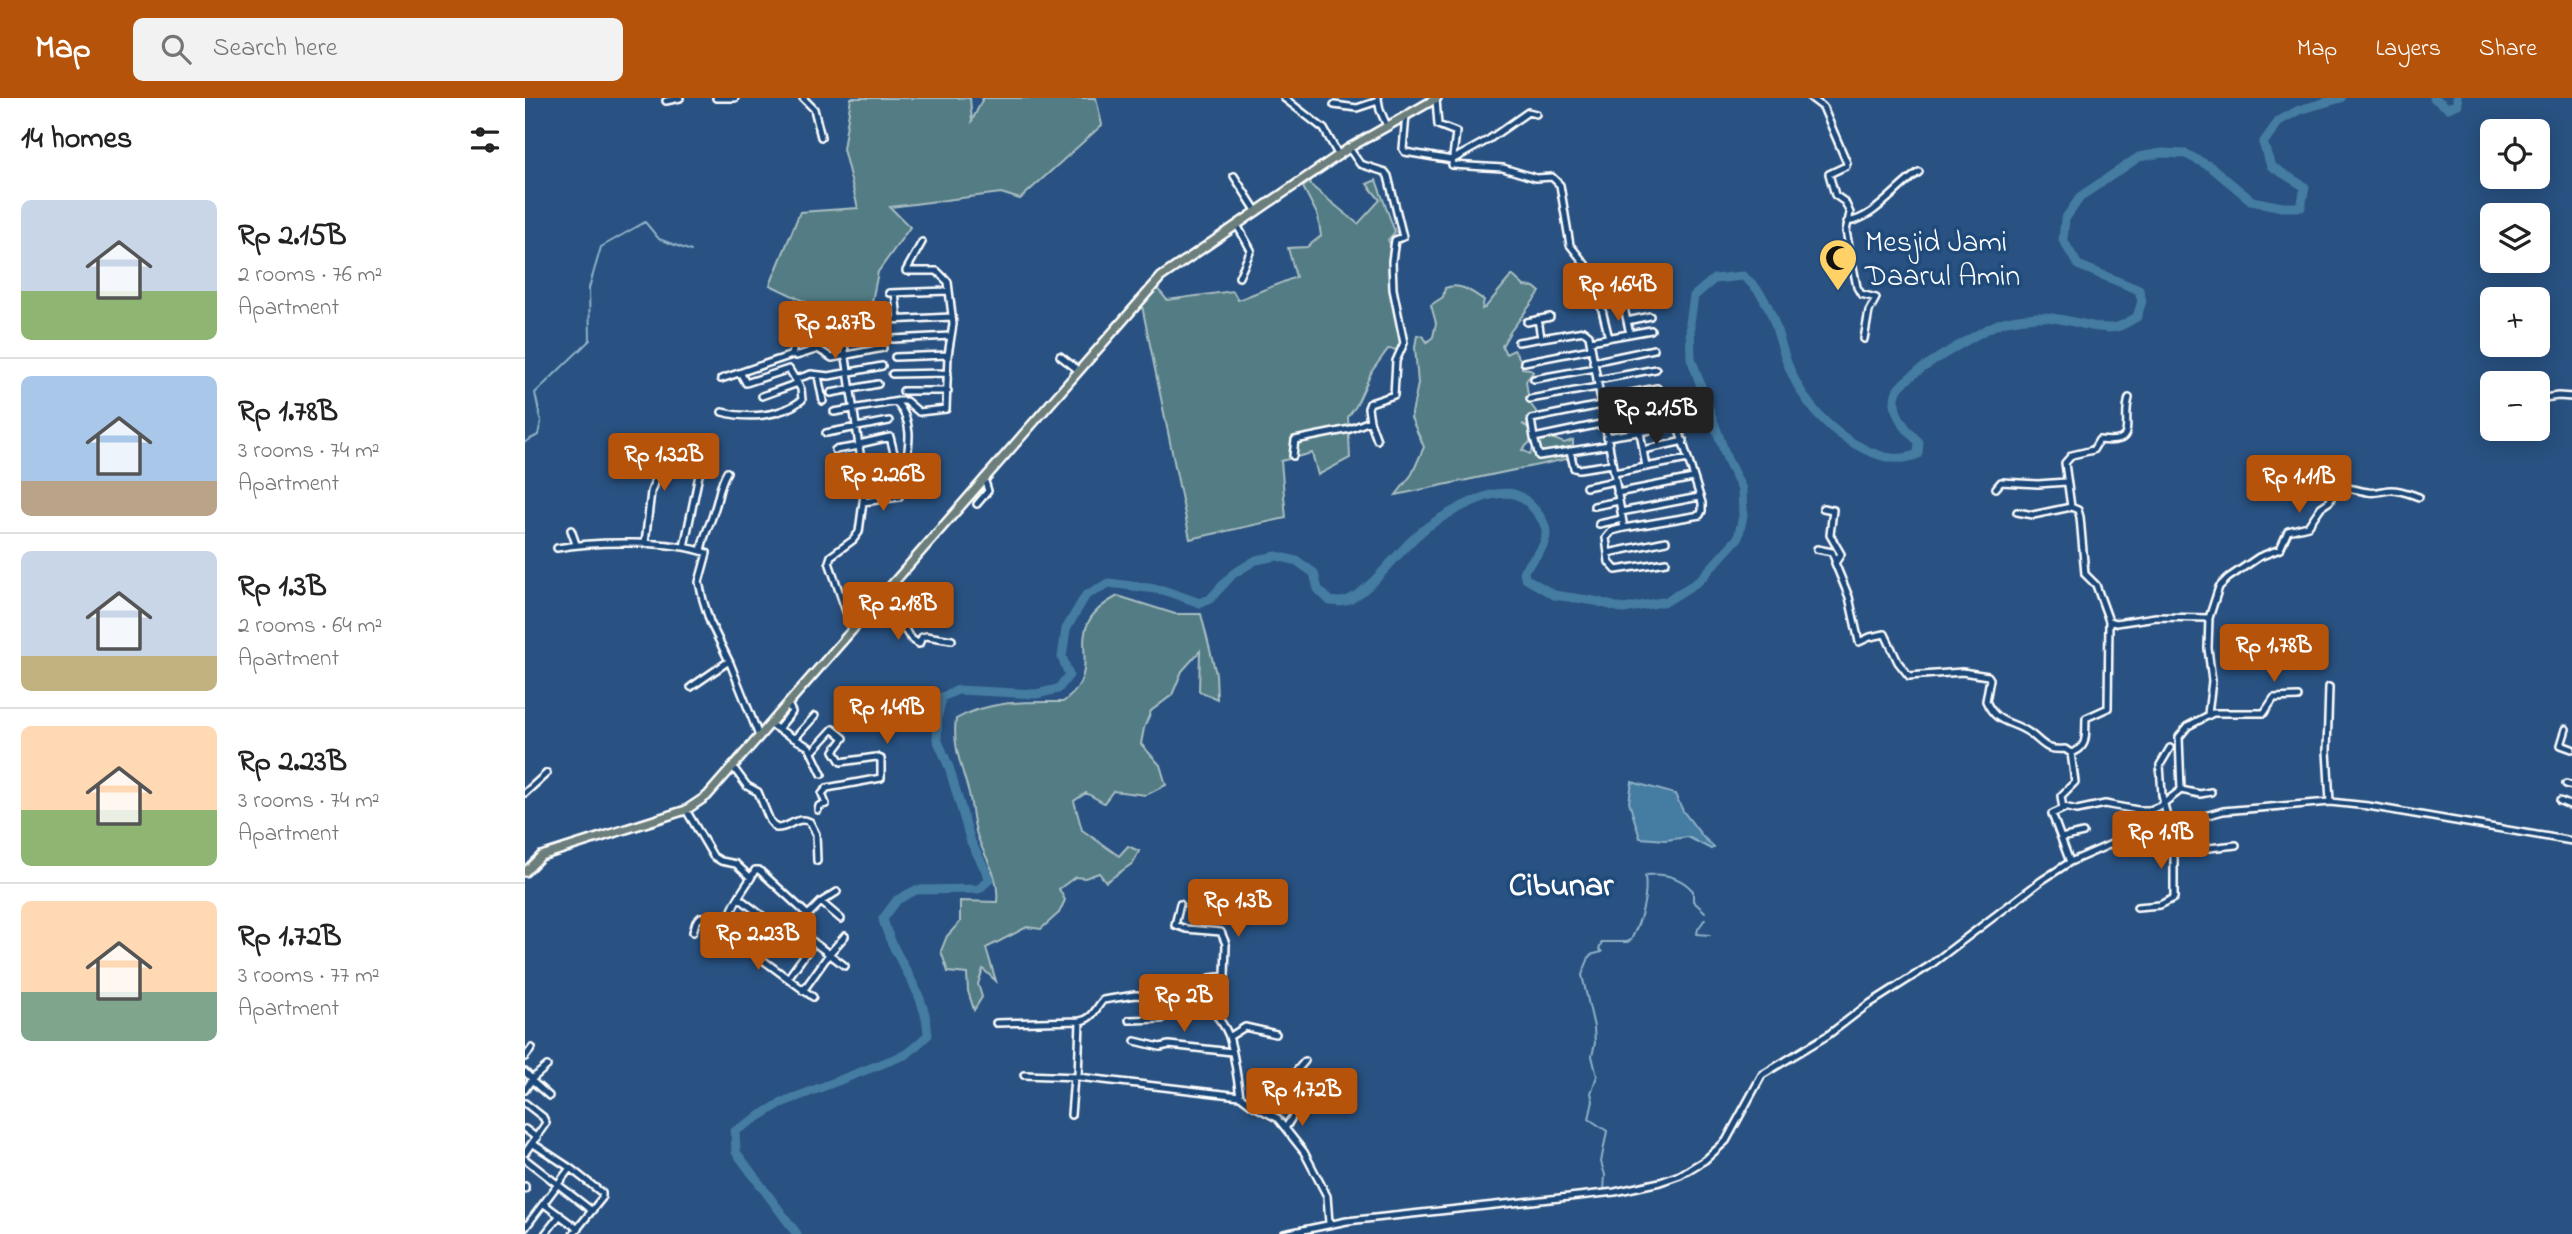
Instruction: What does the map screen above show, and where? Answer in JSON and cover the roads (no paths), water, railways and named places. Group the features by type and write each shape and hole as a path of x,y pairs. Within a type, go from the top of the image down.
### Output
{"main road":[{"path":"525,872 541,856 686,810 707,796 759,736 775,727 788,704 852,629 1161,276 1349,148 1436,99"}],"street":[{"path":"666,100 680,98"},
{"path":"716,98 735,98"},
{"path":"803,98 814,109 821,137"},
{"path":"1284,98 1324,129 1339,156"},
{"path":"1811,98 1823,107 1847,163 1829,174 1835,195 1847,204 1850,213 1847,222 1848,243 1857,286 1861,294 1876,298 1869,311 1864,339"},
{"path":"1335,105 1357,108 1379,99 1380,110 1387,126"},
{"path":"1436,99 1438,125 1456,132 1452,160 1454,166 1503,168 1536,178 1552,177 1560,185 1570,245 1593,274 1609,338"},
{"path":"1406,115 1405,152 1452,160 1488,140 1528,112 1536,114"},
{"path":"1349,148 1360,164 1387,174 1403,237 1395,240 1392,261 1395,305 1400,318 1403,346 1396,361 1394,393 1370,403 1368,408 1377,440"},
{"path":"1847,222 1864,218 1919,172"},
{"path":"1234,176 1257,212"},
{"path":"1237,225 1251,253 1239,277"},
{"path":"834,412 900,401 919,412 944,411 947,408 952,317 946,278 937,271 906,271 922,242"},
{"path":"1597,286 1617,283 1630,334"},
{"path":"898,319 892,293 948,291"},
{"path":"1623,301 1647,296"},
{"path":"721,379 792,355 794,342 820,332 846,310"},
{"path":"1627,321 1650,316"},
{"path":"888,320 952,317"},
{"path":"1527,322 1550,317"},
{"path":"1538,319 1541,338"},
{"path":"1590,341 1651,330"},
{"path":"1518,342 1584,331 1589,335 1623,528"},
{"path":"893,339 951,336"},
{"path":"843,337 865,483 857,535 831,556 829,562 852,629"},
{"path":"796,356 818,349 829,358 883,348"},
{"path":"1524,362 1591,349"},
{"path":"1534,379 1654,349"},
{"path":"895,357 948,355"},
{"path":"1060,356 1078,370"},
{"path":"762,396 811,374 818,376 882,366"},
{"path":"722,412 736,416 753,416 789,408 802,400 797,381 788,369 746,383 740,374"},
{"path":"1530,399 1656,369"},
{"path":"892,374 948,373"},
{"path":"818,376 823,401"},
{"path":"831,393 878,384"},
{"path":"1609,445 1539,456 1531,419 1657,388 1663,406"},
{"path":"902,391 948,391"},
{"path":"2550,397 2572,397"},
{"path":"2071,507 2065,463 2072,455 2093,450 2099,439 2117,442 2123,438 2126,433 2126,407 2129,398"},
{"path":"865,483 902,478 907,460 909,421 900,401"},
{"path":"1534,438 1663,406 1671,407 1684,442 1702,511 1700,515 1623,528 1607,535 1609,562 1616,570 1666,562"},
{"path":"826,433 889,421"},
{"path":"1293,456 1295,440 1350,429 1370,421"},
{"path":"876,423 879,440"},
{"path":"1607,437 1676,426"},
{"path":"1640,432 1646,467"},
{"path":"835,450 891,438 896,461 907,460"},
{"path":"1643,450 1684,442"},
{"path":"1570,451 1574,468 1612,464"},
{"path":"684,547 703,456"},
{"path":"837,471 895,456"},
{"path":"1613,473 1688,459"},
{"path":"645,543 651,492 658,470"},
{"path":"701,551 705,531 715,511 718,491 727,472"},
{"path":"977,504 988,491 984,478"},
{"path":"1617,493 1693,478"},
{"path":"1586,487 1615,481"},
{"path":"1996,488 2001,482 2038,484 2066,481"},
{"path":"2209,714 2212,681 2208,648 2210,618 2221,584 2265,554 2280,549 2288,531 2308,526 2321,507 2330,501 2333,492 2349,487 2367,492 2403,491 2419,497"},
{"path":"1599,524 1621,515 1699,497"},
{"path":"863,502 899,498"},
{"path":"1594,506 1619,500"},
{"path":"2017,512 2033,515 2071,507 2078,510 2085,574 2096,585 2109,621 2108,708 2086,718 2084,745 2071,753"},
{"path":"1823,508 1833,510 1830,535 1841,554 1835,560"},
{"path":"571,530 576,544"},
{"path":"1608,553 1666,541"},
{"path":"557,548 576,544 645,543 684,547 707,554 699,579 701,591 710,622 759,736"},
{"path":"1817,549 1832,552 1849,597 1859,642 1885,634 1898,662 1909,676 1962,673 1988,676 1990,679 1986,701 1998,719 2028,732 2043,746 2055,750 2065,749 2071,753 2075,781 2061,796 2064,807"},
{"path":"894,581 902,591 898,604 904,626 914,642 919,644 922,637 926,636 951,640"},
{"path":"2109,621 2116,623 2157,617 2210,618"},
{"path":"691,687 729,661"},
{"path":"2329,687 2327,751 2330,802"},
{"path":"2070,862 2052,814 2064,807 2077,810 2105,804 2144,811 2164,805 2181,790 2180,735 2187,726 2209,714 2265,713 2274,698 2298,697"},
{"path":"796,738 815,716"},
{"path":"775,727 796,738 812,752 822,774"},
{"path":"812,752 833,729 843,737 834,751 841,762 876,757 881,759 881,778 827,788 822,793 826,804 819,806 818,810"},
{"path":"2566,729 2561,745 2572,749"},
{"path":"2137,907 2160,905 2174,898 2171,825 2164,805 2160,764 2170,748"},
{"path":"733,767 747,786 758,792 770,821 776,828 781,829 799,820 810,822 816,834 817,862"},
{"path":"525,793 547,773"},
{"path":"2181,790 2200,794 2211,792"},
{"path":"2560,801 2572,806"},
{"path":"1284,1234 1329,1223 1436,1209 1604,1193 1660,1182 1680,1175 1705,1160 1726,1141 1762,1075 1828,1035 1866,1006 1929,966 2031,888 2070,862 2125,838 2223,811 2330,802 2572,841"},
{"path":"686,810 713,856 723,862 736,864 751,878"},
{"path":"2195,819 2201,841 2206,848 2236,845"},
{"path":"2061,838 2083,833"},
{"path":"808,915 759,870 755,870 729,913 728,921 737,940 813,997"},
{"path":"783,946 794,938 796,929 806,921 808,915 821,902 837,892"},
{"path":"739,898 773,924"},
{"path":"821,902 841,919"},
{"path":"1180,904 1175,925 1185,929 1222,933 1225,942 1225,975 1210,978 1206,990 1212,1011 1229,1037 1240,1096"},
{"path":"693,932 701,917 728,921"},
{"path":"800,932 845,966"},
{"path":"803,991 845,936"},
{"path":"787,978 814,942"},
{"path":"996,1023 1087,1020 1103,1000 1135,995 1208,998"},
{"path":"1129,1020 1162,1019 1169,1009 1170,997"},
{"path":"1071,1115 1080,1021"},
{"path":"1229,1037 1245,1027 1276,1034"},
{"path":"1135,1041 1160,1047 1169,1045 1232,1052"},
{"path":"525,1056 532,1048"},
{"path":"1286,1127 1298,1108 1290,1095 1290,1079 1305,1060"},
{"path":"525,1090 547,1066"},
{"path":"525,1072 549,1096"},
{"path":"1024,1075 1076,1077 1240,1096 1277,1118 1311,1162 1324,1187 1329,1223"},
{"path":"525,1103 546,1121 525,1153"},
{"path":"525,1131 602,1193 602,1198 575,1231 560,1215 544,1204"},
{"path":"525,1159 592,1211"},
{"path":"525,1228 570,1168"},
{"path":"545,1234 560,1215"}],"water":[{"path":"1632,782 1675,794 1683,811 1714,847 1711,849 1688,837 1666,840 1640,838 1629,802"}],"waterway":[{"path":"797,1234 736,1152 735,1131 781,1103 907,1054 928,1035 922,1003 894,948 883,919 897,900 916,890 979,889 990,879 971,842 949,767 937,739 942,697 958,690 1036,694 1058,689 1069,675 1062,657 1066,629 1086,595 1109,583 1163,590 1200,603 1210,599 1233,574 1256,560 1277,556 1297,561 1314,573 1318,589 1330,601 1346,601 1370,585 1427,527 1462,507 1497,494 1511,493 1519,496 1535,510 1543,522 1546,534 1544,544 1524,570 1525,578 1554,595 1595,601 1624,609 1667,601 1699,581 1738,538 1743,516 1742,489 1727,459 1691,358 1690,323 1694,296 1714,279 1743,276 1761,295 1772,316 1794,379 1810,404 1829,425 1853,443 1885,457 1904,458 1918,454 1919,442 1904,426 1897,412 1895,398 1903,384 1944,354 2000,323 2009,321 2047,317 2109,328 2120,326 2137,317 2142,301 2139,290 2078,265 2063,240 2065,219 2081,196 2139,157 2162,153 2186,154 2211,167 2252,201 2282,207 2301,207 2305,187 2271,166 2263,143 2279,121 2299,110 2341,98"},
{"path":"2434,98 2448,108 2458,104 2457,98"},
{"path":"525,442 538,435 541,421 535,393 590,340 589,288 601,247 645,222 659,239 691,251"},
{"path":"1646,875 1666,875 1683,882 1693,891 1693,901 1705,912"},
{"path":"1604,1192 1605,1175 1601,1162 1607,1131 1589,1119 1593,1101 1591,1093 1597,1076 1592,1056 1594,1027 1582,975 1590,955 1602,952 1599,949 1602,942 1631,940 1643,909 1645,876"},
{"path":"1705,919 1697,934 1710,935"}],"place":[{"name":"Mesjid Jami Daarul Amin","path":"1838,292"}],"district":[{"name":"Cibunar","path":"1561,883"}]}
